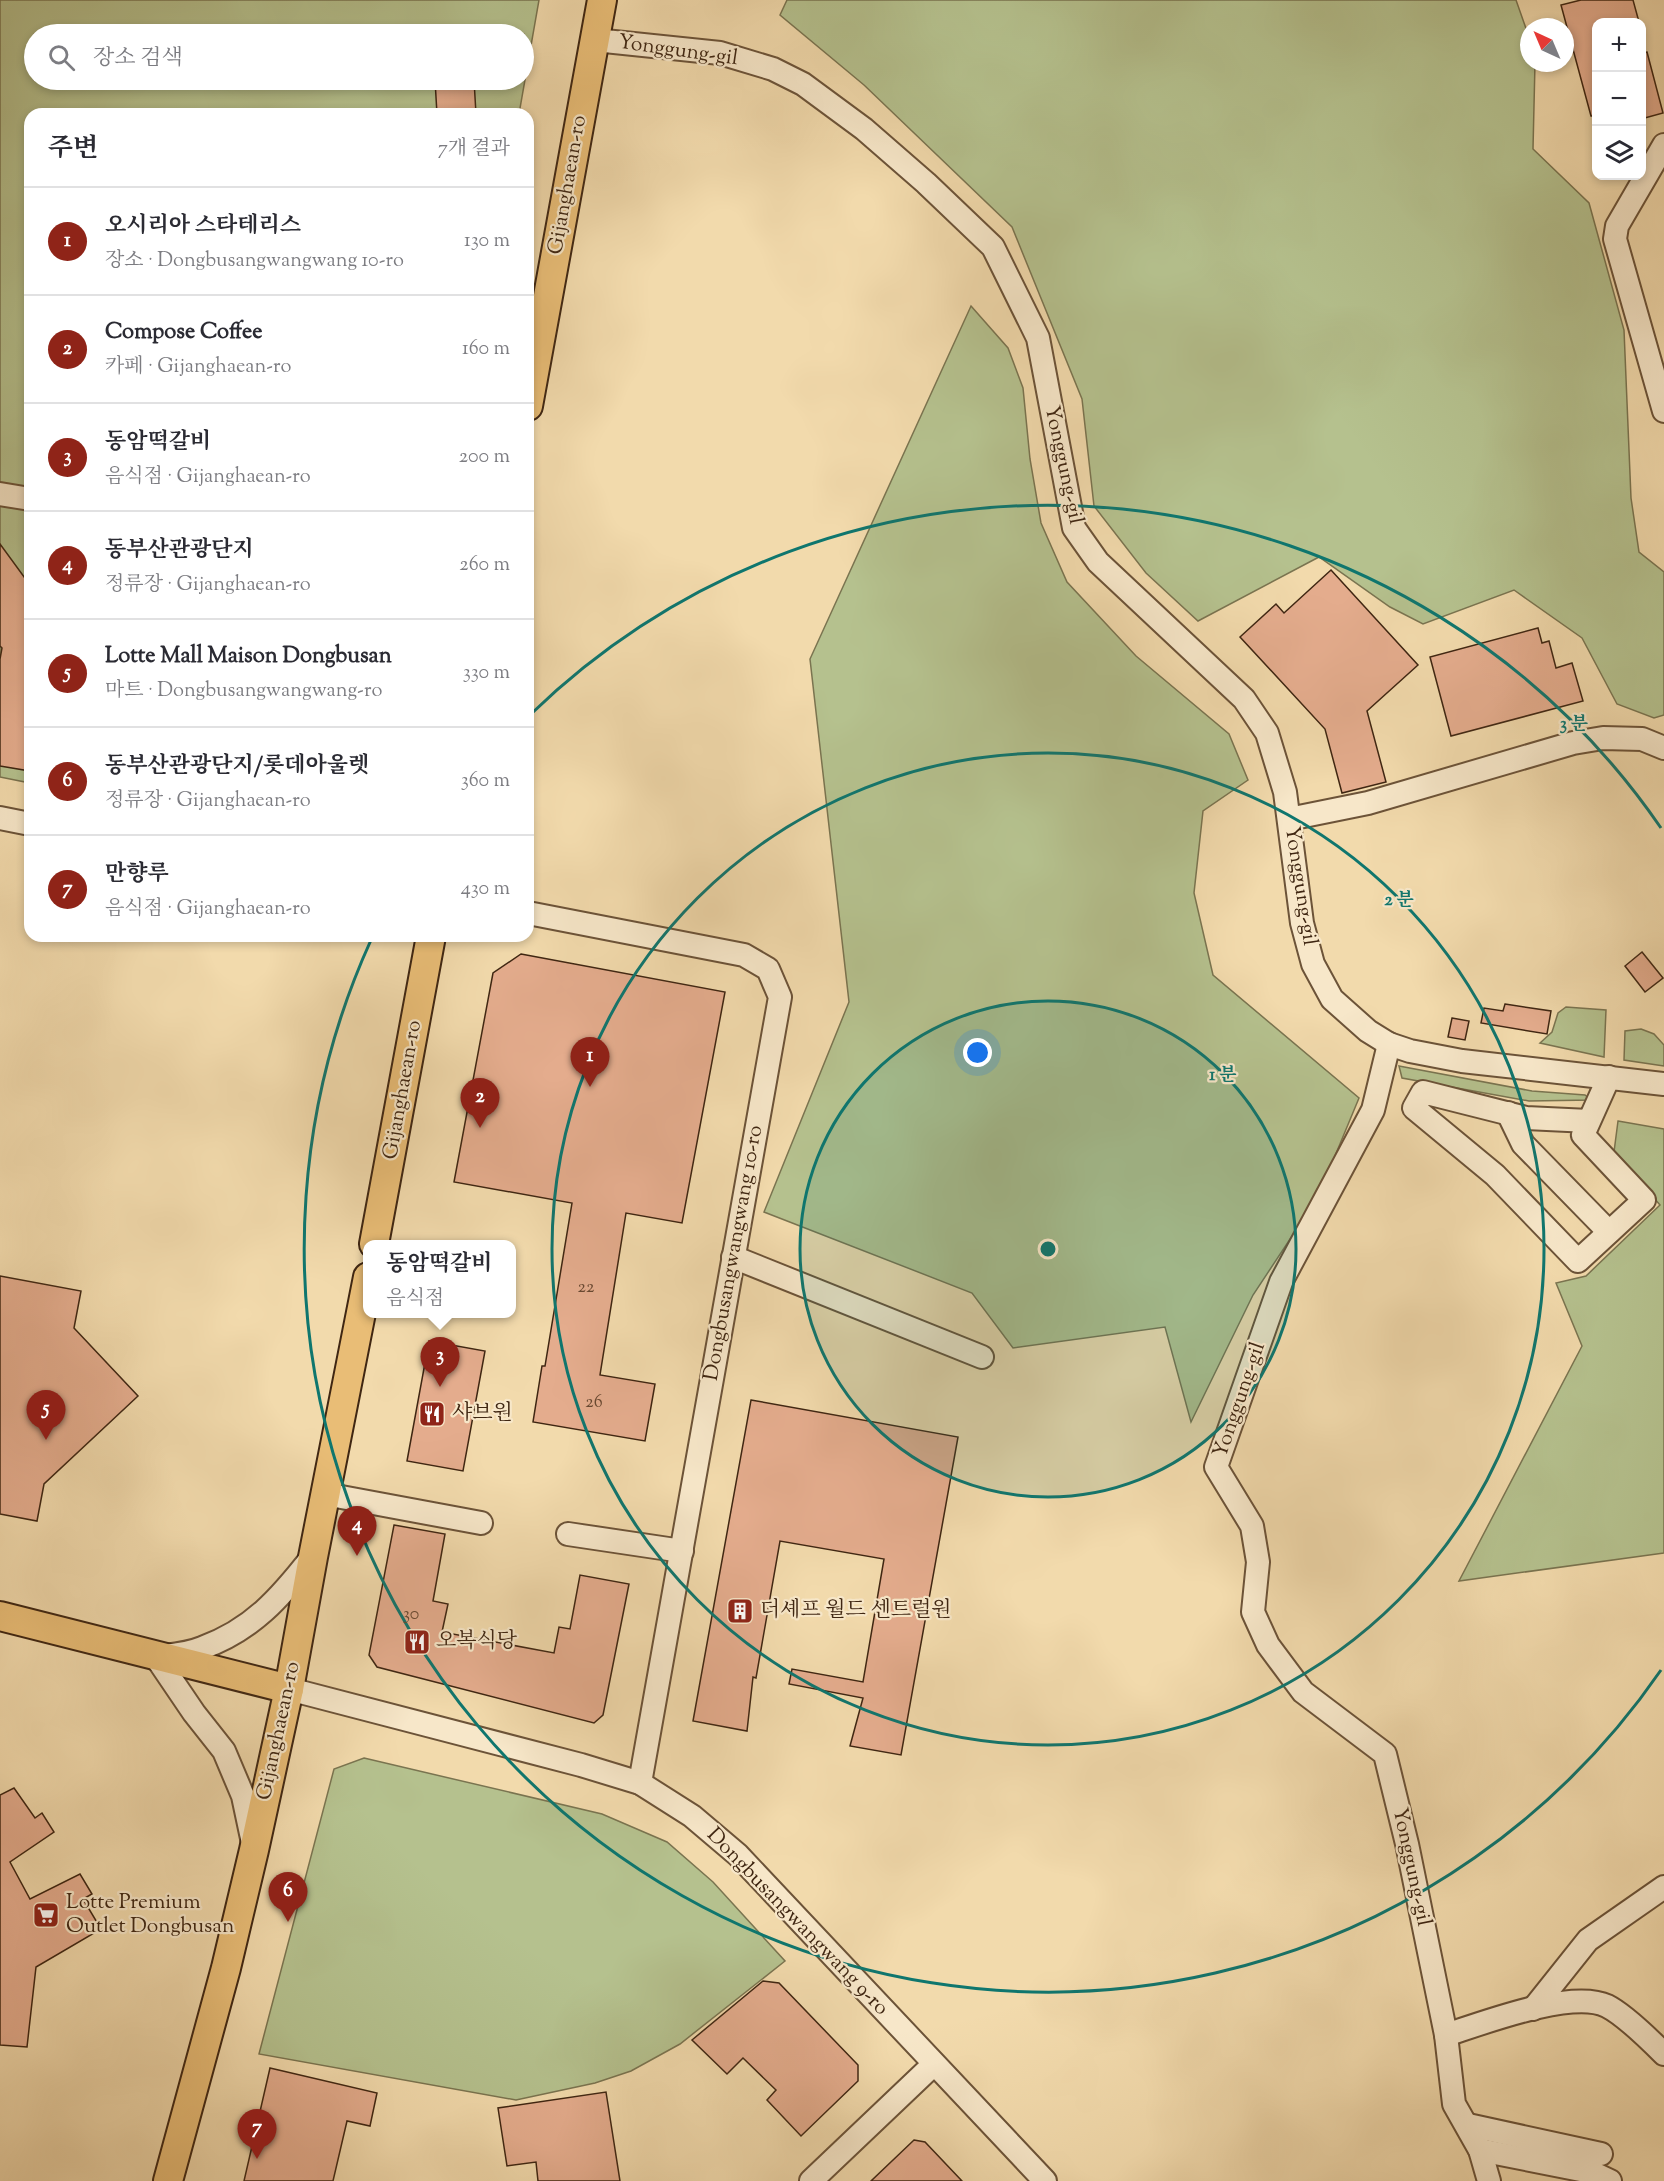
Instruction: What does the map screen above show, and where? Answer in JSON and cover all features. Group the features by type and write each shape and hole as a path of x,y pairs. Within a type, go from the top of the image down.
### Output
{"main road":[{"name":"Gijanghaean-ro","path":"534,373 602,0"},
{"name":"Gijanghaean-ro","path":"375,1240 430,942"},
{"name":"Gijanghaean-ro","path":"168,2181 226,1968 254,1850 289,1689 363,1301"},
{"path":"0,1617 289,1689"}],"street":[{"name":"Yonggung-gil","path":"595,40 720,53 773,69 803,84 864,129 926,183 993,247 1038,338 1074,528 1098,562 1244,699 1267,733 1286,792 1302,923 1313,964 1332,999 1368,1031 1389,1044 1410,1051 1462,1061 1664,1084"},
{"path":"1664,145 1617,226 1616,239 1664,411"},
{"path":"0,494 24,498"},
{"path":"1288,819 1368,803 1573,743 1603,738 1642,739 1664,748"},
{"path":"0,818 24,823"},
{"name":"Dongbusangwangwang 10-ro","path":"534,915 744,955 768,969 780,998 640,1783"},
{"name":"Yonggung-gil","path":"1389,1044 1373,1110 1281,1282 1216,1467 1252,1526 1258,1562 1253,1612 1268,1645 1303,1692 1386,1754 1446,2035"},
{"path":"1589,1121 1526,1118 1423,1092 1414,1108 1494,1174 1578,1261 1644,1200 1583,1135 1609,1077"},
{"path":"1508,1113 1523,1144 1609,1232"},
{"path":"733,1257 982,1357"},
{"path":"325,1494 481,1523"},
{"path":"568,1534 682,1551"},
{"path":"254,1850 243,1796 224,1751 194,1713 156,1657 201,1649 244,1628 283,1594 313,1557"},
{"name":"Dongbusangwangwang 9-ro","path":"289,1689 582,1765 640,1783 692,1816 738,1855 1045,2181"},
{"path":"1533,2009 1588,1940 1664,1887"},
{"path":"1489,2181 1480,2150 1455,2104 1446,2035 1533,2009 1577,2000 1607,2006 1648,2038 1664,2054"},
{"path":"811,2181 934,2064"},
{"path":"1468,2125 1600,2154"},
{"path":"1480,2150 1592,2172 1610,2181"}],"green space":[{"path":"0,0 539,0 534,28 534,24 24,24 24,90 523,90 520,108 24,108 24,782 0,777"},
{"path":"787,0 1516,0 1522,18 1520,18 1520,72 1535,72 1533,149 1589,203 1624,330 1631,498 1639,552 1664,572 1664,715 1654,718 1617,704 1582,638 1514,590 1423,624 1390,607 1319,557 1198,621 1146,573 1094,506 1082,399 1012,227 864,85 780,15"},
{"path":"971,306 1008,348 1023,388 1030,459 1041,523 1067,582 1136,656 1229,734 1248,780 1203,811 1194,893 1213,975 1359,1098 1318,1197 1253,1295 1191,1422 1165,1327 1013,1348 972,1293 764,1212 849,1002 810,659"},
{"path":"1566,1007 1606,1010 1604,1057 1540,1043 1552,1032 1558,1013"},
{"path":"1641,1029 1654,1034 1664,1045 1664,1066 1624,1060 1625,1031"},
{"path":"1399,1066 1532,1091 1585,1095 1591,1100 1529,1101 1402,1078"},
{"path":"1618,1121 1664,1129 1664,1553 1459,1581 1582,1346 1556,1283 1586,1276 1660,1205 1614,1152"},
{"path":"364,1758 602,1814 667,1842 713,1882 785,1961 680,2044 631,2071 595,2083 516,2100 259,2054 334,1769"}],"building":[{"path":"1581,0 1633,0 1638,18 1592,18 1592,116 1574,53 1574,18 1565,18 1561,5"},
{"path":"1646,52 1663,113 1646,118 1646,72"},
{"path":"436,90 475,90 476,108 437,108"},
{"path":"0,544 24,577 24,770 0,766 0,659 2,648 0,646"},
{"path":"1331,570 1418,665 1367,711 1386,782 1342,793 1325,729 1240,637 1276,604 1284,613"},
{"path":"1538,628 1542,643 1549,641 1556,668 1572,663 1583,701 1451,736 1430,657"},
{"path":"1642,952 1663,978 1645,992 1625,966"},
{"path":"521,954 725,992 682,1223 626,1213 600,1375 655,1384 645,1441 533,1422 542,1366 545,1366 572,1203 454,1182 493,973"},
{"path":"1505,1004 1551,1011 1547,1034 1481,1023 1484,1008 1503,1011"},
{"path":"1452,1018 1469,1021 1465,1040 1448,1037"},
{"path":"0,1276 81,1291 74,1328 138,1396 44,1484 37,1521 0,1514"},
{"path":"429,1341 485,1351 463,1471 407,1461"},
{"name":"더셰프 월드 센트럴원","path":"751,1400 958,1437 901,1755 850,1746 863,1698 789,1684 792,1669 863,1682 884,1559 780,1541 756,1678 753,1677 747,1731 693,1721"},
{"path":"394,1525 445,1534 433,1601 448,1604 442,1632 554,1653 559,1627 570,1629 580,1575 629,1584 603,1715 594,1723 377,1667 369,1655"},
{"name":"Lotte Premium Outlet Dongbusan","path":"14,1788 35,1818 42,1813 54,1832 10,1862 30,1899 80,1874 92,1894 83,1899 101,1929 36,1967 27,2047 0,2045 0,1795"},
{"path":"763,1981 779,1983 858,2065 858,2081 801,2136 767,2100 776,2090 743,2058 727,2074 692,2040"},
{"path":"270,2068 377,2093 370,2126 347,2121 333,2181 244,2181"},
{"path":"606,2092 620,2181 538,2181 536,2162 507,2166 498,2108"},
{"path":"914,2140 925,2142 962,2181 871,2181"}],"place":[{"name":"오시리아 스타테리스","path":"590,1087"},
{"name":"Compose Coffee","path":"480,1128"},
{"name":"동암떡갈비","path":"440,1387"},
{"name":"샤브원","path":"432,1414"},
{"name":"Lotte Mall Maison Dongbusan","path":"46,1440"},
{"name":"동부산관광단지","path":"357,1556"},
{"name":"더셰프 월드 센트럴원","path":"740,1611"},
{"name":"오복식당","path":"417,1642"},
{"name":"Lotte Premium Outlet Dongbusan","path":"46,1915"},
{"name":"동부산관광단지/롯데아울렛","path":"288,1922"},
{"name":"만향루","path":"257,2159"}]}
